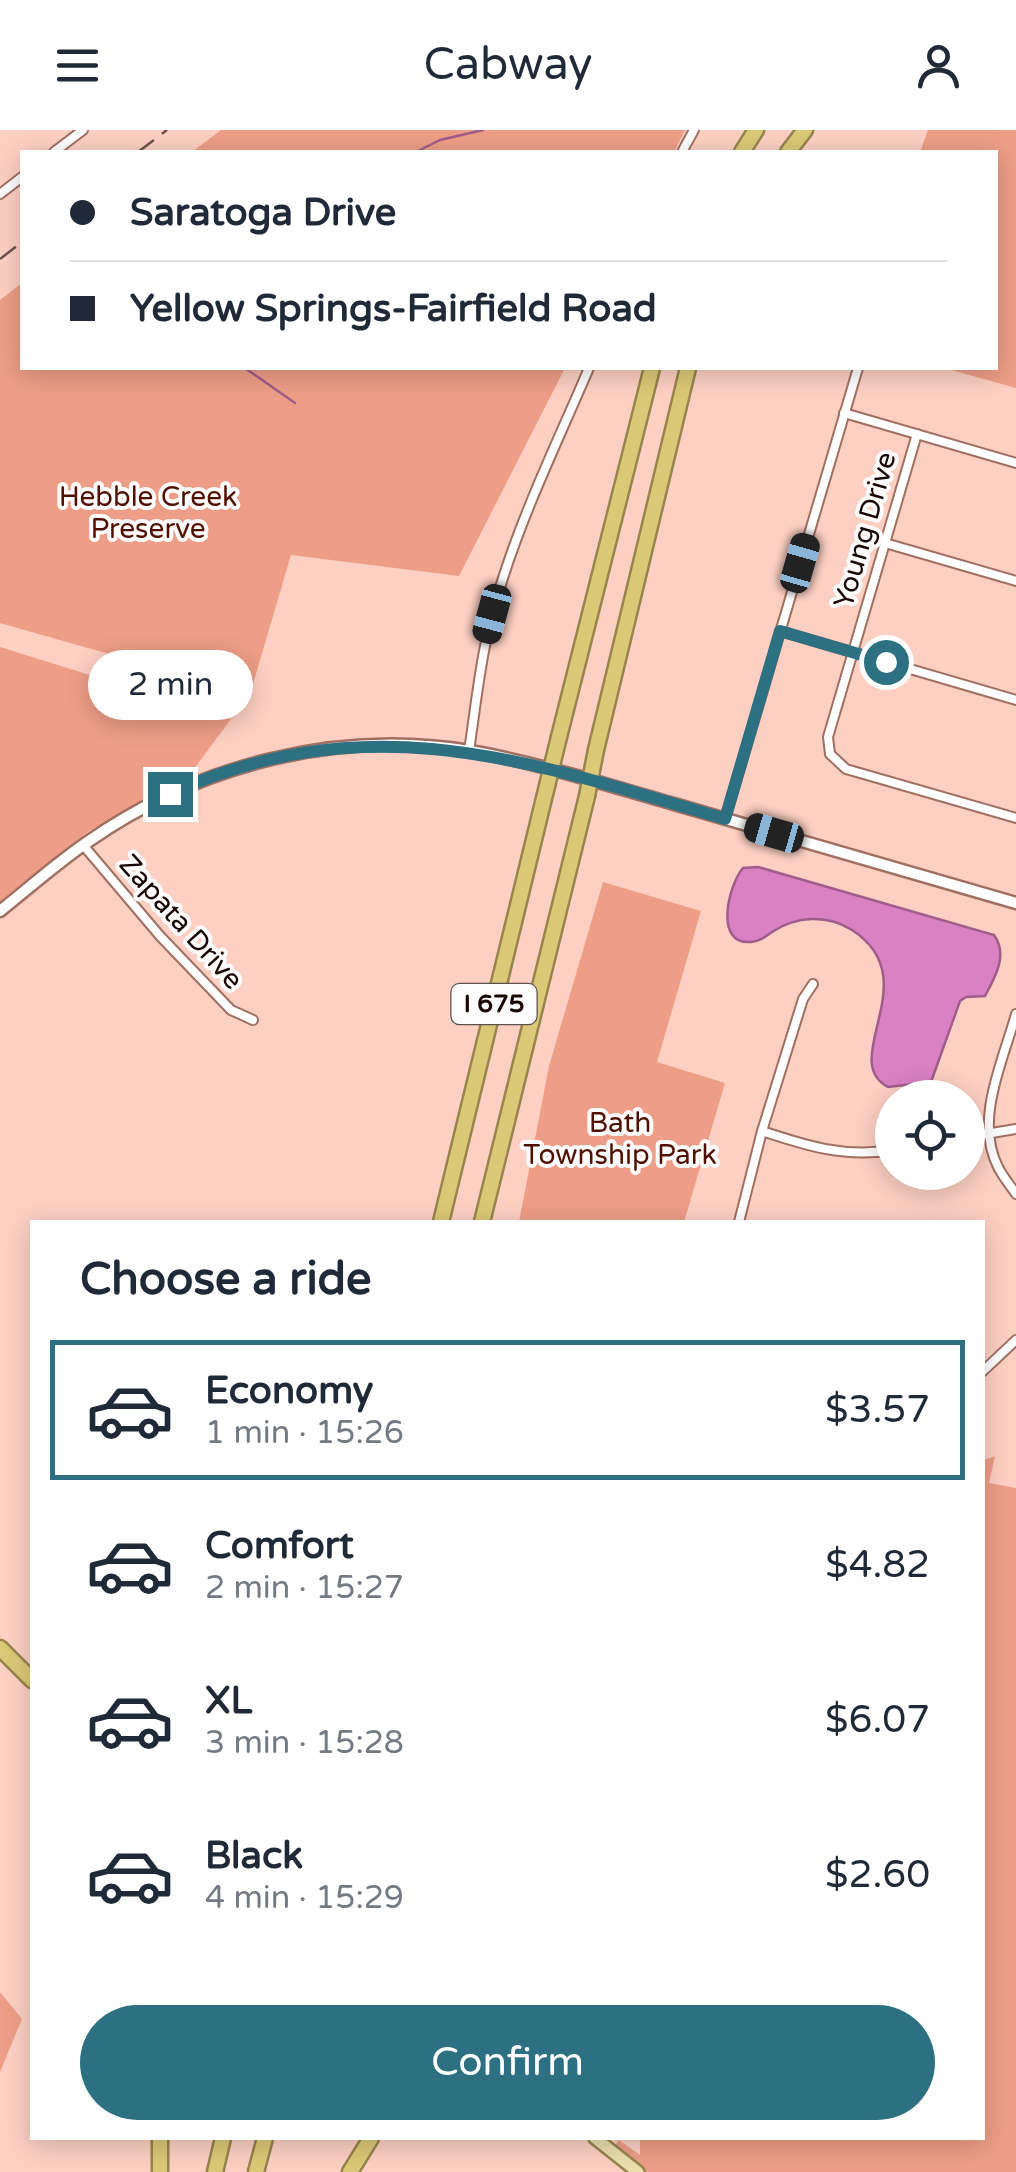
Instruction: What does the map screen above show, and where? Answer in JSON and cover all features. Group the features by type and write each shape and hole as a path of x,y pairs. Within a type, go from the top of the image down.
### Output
{"highway":[{"path":"790,150 805,130"},
{"name":"I 675","path":"441,1220 651,370"},
{"name":"I 675","path":"483,1220 688,370"},
{"path":"0,1647 30,1674"},
{"path":"160,2140 160,2172"},
{"path":"256,2172 264,2140"},
{"path":"350,2172 370,2140"},
{"path":"215,2172 223,2141"}],"main road":[{"path":"0,912 84,844 127,816 179,790 262,761 314,750 369,746 469,751 548,768 1016,902"},
{"path":"598,2140 638,2172"}],"street":[{"path":"57,150 82,130"},
{"path":"0,194 20,179"},
{"path":"469,751 487,634 498,594 515,543 588,370"},
{"path":"725,819 857,370"},
{"path":"844,413 1016,463"},
{"name":"Young Drive","path":"917,434 828,737 830,754 846,769 1016,818"},
{"path":"884,543 1016,581"},
{"path":"780,631 1016,700"},
{"name":"Zapata Drive","path":"84,844 157,933 231,1010 254,1020"},
{"path":"740,1220 803,999 813,984"},
{"path":"1016,1014 990,1105 989,1133 997,1166 1016,1194"},
{"path":"985,1134 1016,1129"},
{"path":"762,1131 835,1152 875,1151"},
{"path":"985,1369 1016,1340"}],"green space":[{"path":"221,130 685,130 675,150 195,150"},
{"path":"928,130 1016,130 1016,388 951,370 998,370 998,150 921,150"},
{"name":"Hebble Creek Preserve","path":"20,285 20,370 564,370 459,576 291,555 250,694 0,623 0,300"},
{"path":"0,647 231,719 188,777 89,831 0,904"},
{"name":"Bath Township Park","path":"603,882 701,911 657,1062 725,1083 685,1220 519,1220 549,1066"},
{"path":"995,1456 989,1483 1016,1488 1016,2172 636,2172 610,2151 619,2140 640,2155 640,2140 985,2140 985,1460"},
{"path":"0,1992 22,2019 0,2072"}],"shaded area":[{"path":"758,867 994,935 1000,950 996,973 985,996 960,1001 932,1080 880,1080 875,1075 872,1058 883,971 873,950 852,930 832,921 812,919 791,923 751,942 732,934 728,924 729,899 743,868"}],"waterway":[{"path":"420,150 440,140 483,130"},
{"path":"248,370 295,403"}],"railway":[{"path":"141,150 167,130"},
{"path":"0,259 20,244"}],"route":[{"path":"170,794 237,768 288,755 400,745 507,758 725,819 780,631 886,662"}]}
